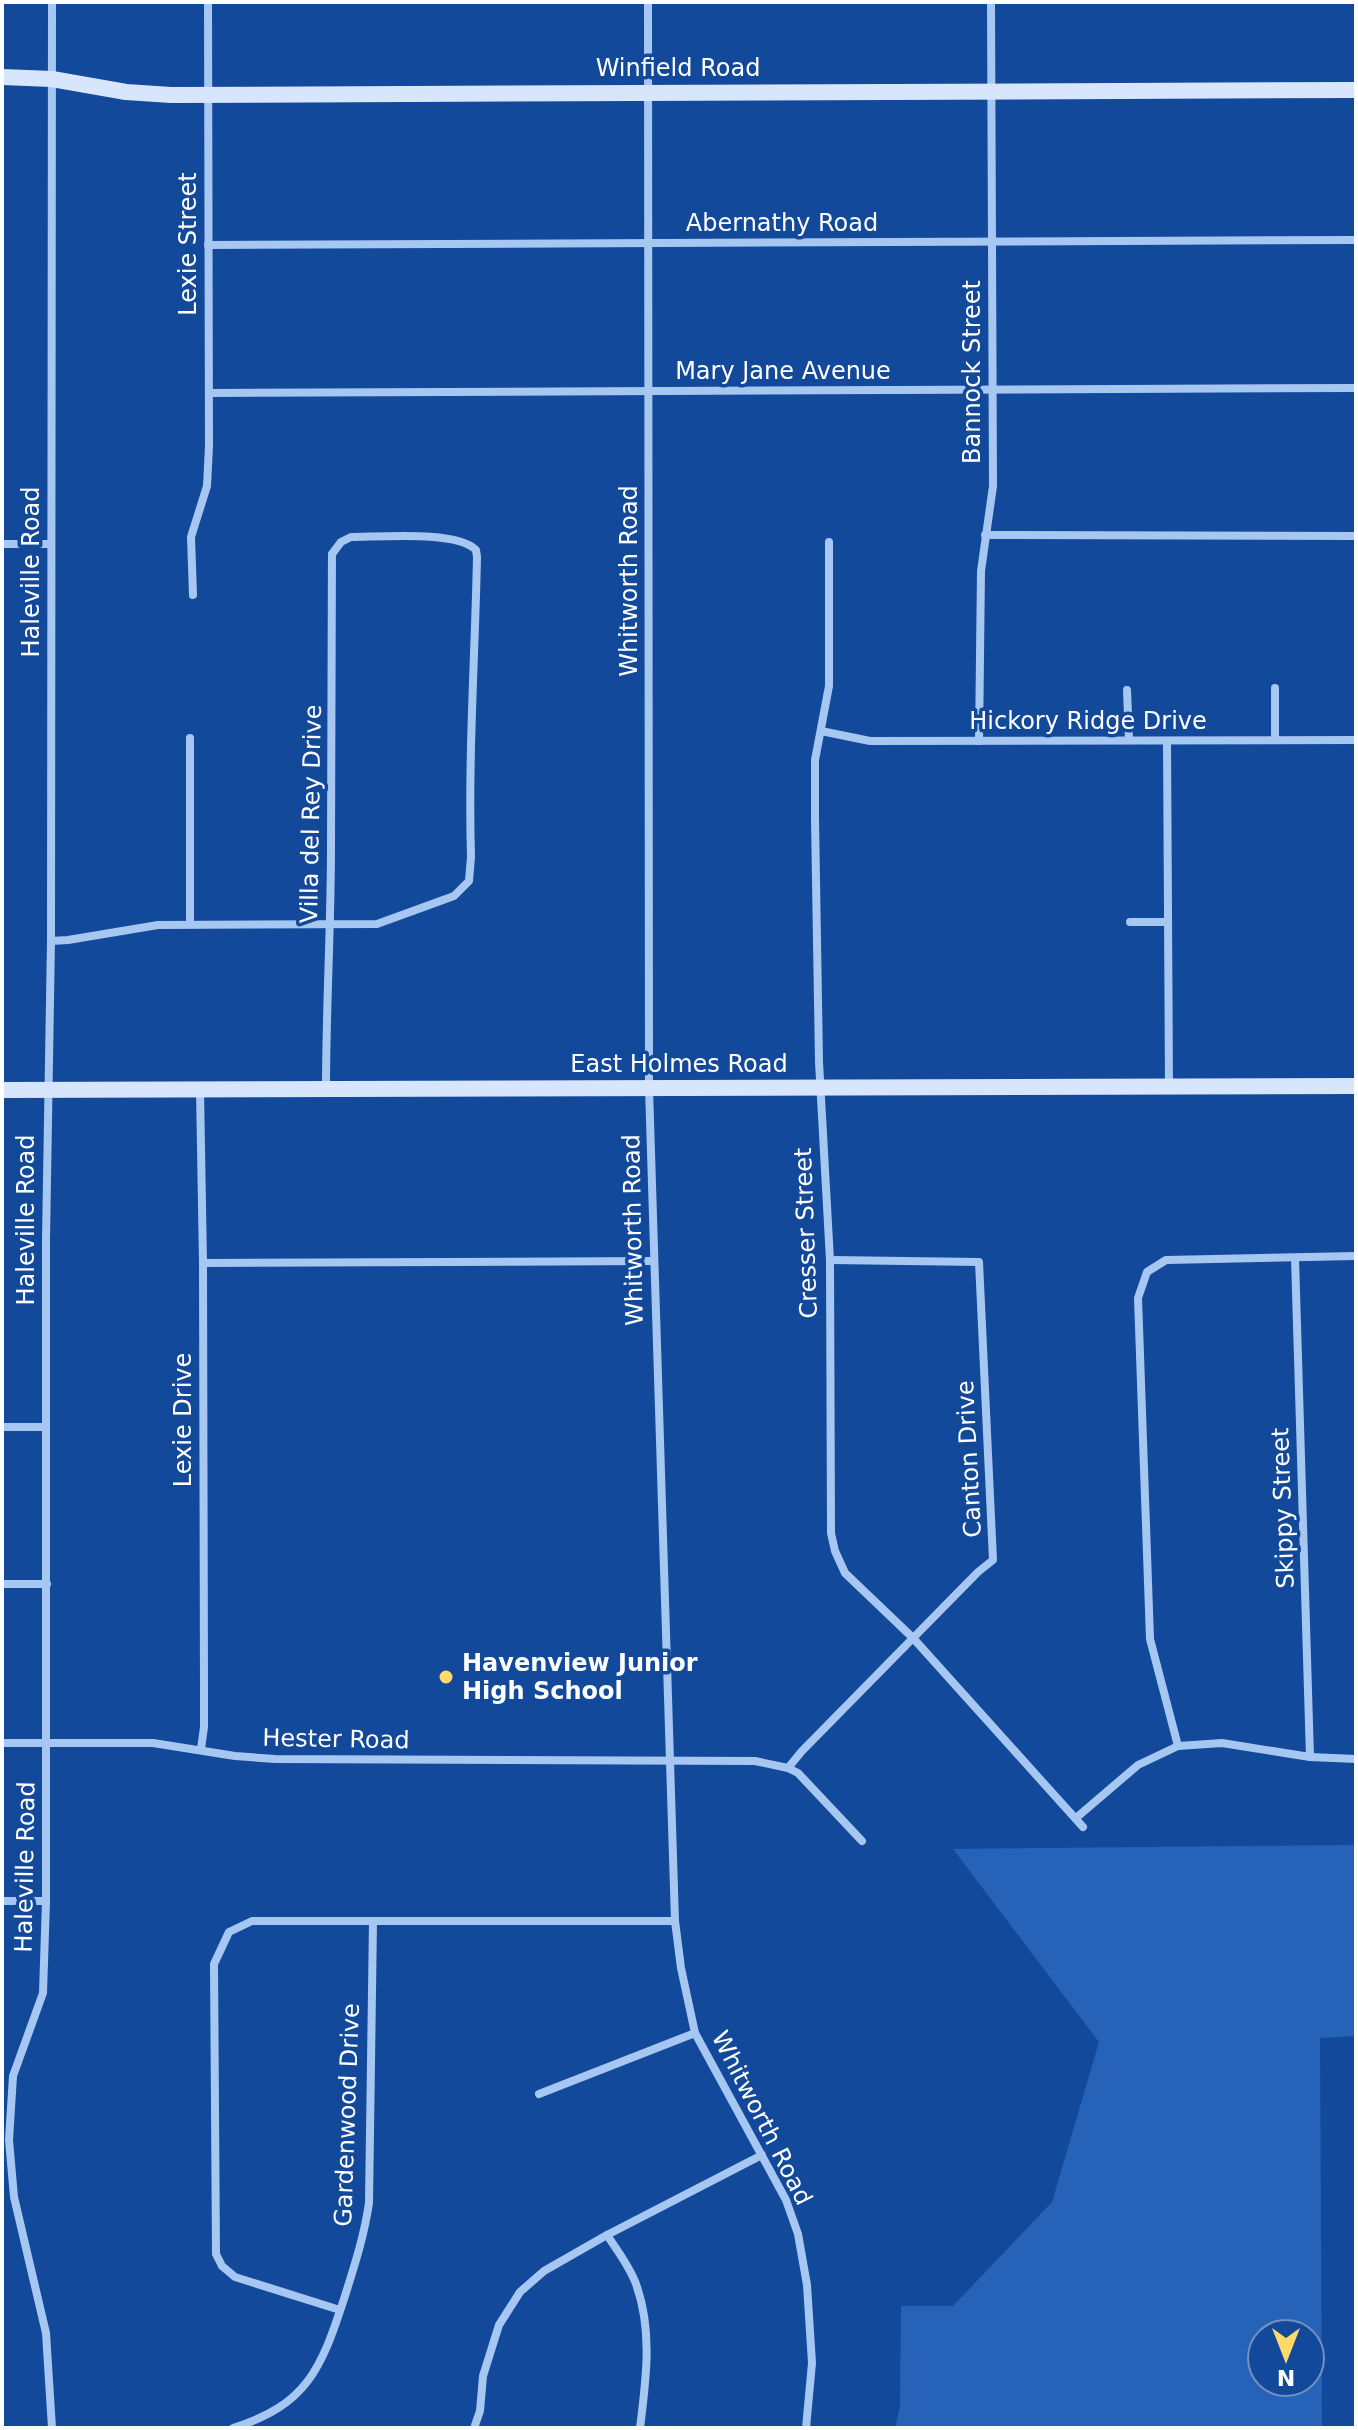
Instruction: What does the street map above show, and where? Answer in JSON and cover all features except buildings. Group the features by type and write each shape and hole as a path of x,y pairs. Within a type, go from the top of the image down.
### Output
{"main road":[{"name":"Winfield Road","path":"2,77 52,79 138,93 208,96 1356,90"},
{"name":"East Holmes Road","path":"2,1090 1356,1086"}],"street":[{"name":"Haleville Road","path":"52,2 51,941 50,1090 46,1140 46,1901 43,1993 13,2076 9,2140 14,2197 46,2333 52,2428"},
{"name":"Lexie Street","path":"193,595 192,528 207,486 208,2"},
{"name":"Whitworth Road","path":"648,2 649,1088 675,1921 695,2033 786,2200 798,2234 807,2285 812,2363 806,2428"},
{"name":"Bannock Street","path":"979,741 981,571 993,486 991,2"},
{"name":"Abernathy Road","path":"208,245 1356,240"},
{"name":"Mary Jane Avenue","path":"209,393 1356,388"},
{"path":"985,535 1356,536"},
{"name":"Villa del Rey Drive","path":"326,1090 332,554 341,542 351,537 446,537 469,543 476,550 469,881 454,896 388,922 330,926"},
{"name":"Cresser Street","path":"829,542 829,686 815,760 820,1088 830,1260 831,1533 845,1573 913,1638 1083,1827"},
{"path":"2,544 50,544"},
{"path":"1275,688 1275,740"},
{"path":"1127,690 1129,740"},
{"name":"Hickory Ridge Drive","path":"821,731 870,741 1356,740"},
{"path":"190,738 190,924"},
{"path":"1167,741 1169,1086"},
{"path":"1130,922 1167,922"},
{"path":"51,941 151,926 330,926"},
{"name":"Lexie Drive","path":"200,1090 204,1727 201,1749"},
{"path":"1178,1746 1150,1639 1138,1298 1147,1272 1166,1260 1356,1256"},
{"name":"Skippy Street","path":"1295,1258 1310,1757"},
{"name":"Canton Drive","path":"788,1768 993,1560 979,1262 830,1260"},
{"path":"203,1263 654,1261"},
{"path":"2,1427 46,1427"},
{"path":"2,1584 47,1584"},
{"name":"Hester Road","path":"2,1743 153,1743 275,1759 755,1761 788,1768"},
{"path":"1076,1818 1138,1765 1178,1746 1222,1743 1310,1757 1356,1759"},
{"path":"788,1768 810,1785 862,1841"},
{"path":"2,1901 46,1901"},
{"path":"340,2310 235,2277 222,2266 216,2254 214,1964 229,1932 252,1921 675,1921"},
{"name":"Gardenwood Drive","path":"233,2428 260,2420 293,2398 313,2375 331,2338 364,2236 369,2203 373,1921"},
{"path":"539,2094 695,2033"},
{"path":"474,2428 480,2411 483,2376 499,2325 520,2292 544,2271 607,2235 762,2155"},
{"path":"607,2235 635,2282 644,2315 648,2364 640,2428"}],"shaded area":[{"path":"1356,1845 1356,2036 1320,2038 1321,2318 1246,2318 1246,2398 1322,2398 1322,2428 895,2428 900,2407 901,2306 953,2306 1052,2202 1099,2042 953,1849"}],"place":[{"name":"Havenview Junior High School","path":"446,1677"}]}
